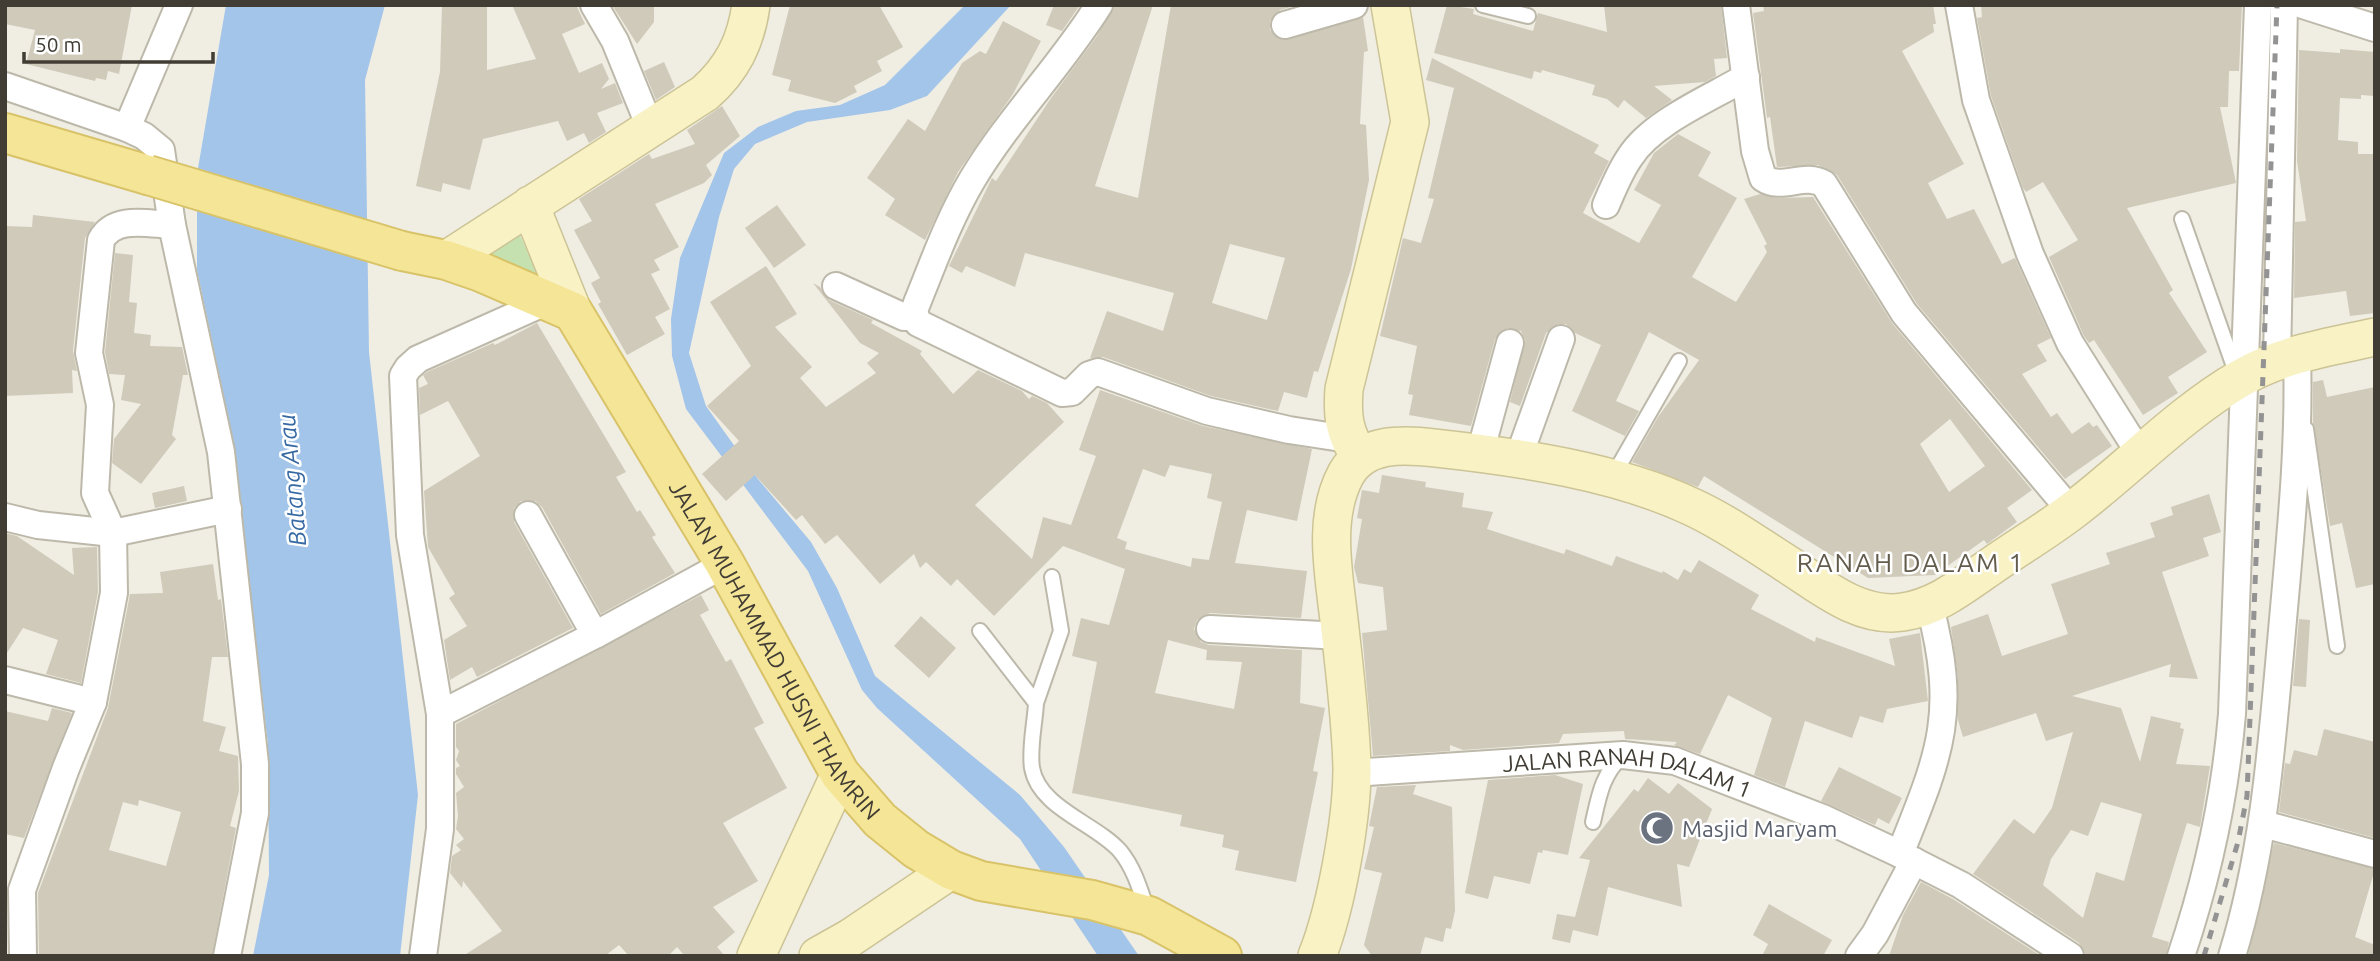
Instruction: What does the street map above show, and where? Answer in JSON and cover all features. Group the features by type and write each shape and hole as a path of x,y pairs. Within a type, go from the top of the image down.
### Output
{"main road":[{"path":"5,133 402,251 446,260 561,306"},
{"name":"JALAN MUHAMMAD HUSNI THAMRIN","path":"561,306 725,564 840,774 880,820 916,849 966,875 1092,900 1149,916 1222,956"}],"street":[{"path":"127,128 179,5"},
{"path":"594,5 615,41 650,127"},
{"path":"446,260 705,93 724,76 737,55 749,24 751,5"},
{"path":"915,316 917,303 951,220 973,178 1015,118 1068,53 1099,5"},
{"path":"1285,25 1354,5"},
{"path":"1317,956 1335,886 1352,774 1331,544 1336,500 1354,447 1342,415 1343,389 1410,122 1390,5"},
{"path":"1736,5 1755,151 1763,178 1776,183 1810,178 1824,184 1904,313 2071,511"},
{"path":"1959,5 1976,100 2030,254 2070,343 2140,454"},
{"path":"2258,5 2264,367"},
{"path":"2181,956 2201,897 2225,786 2264,367 2284,5"},
{"path":"2303,5 2375,28"},
{"path":"1606,205 1630,157 1651,134 1746,78"},
{"path":"5,86 127,128 144,136 161,150 172,225 216,420 246,662 256,813 227,956"},
{"path":"423,956 440,829 440,714 410,535 404,376 418,359 561,306 530,205"},
{"path":"23,956 14,888 93,702 114,593 113,533 95,493 100,405 90,369 89,341 101,240 112,226 124,223 172,225"},
{"path":"836,286 904,317 915,316"},
{"path":"915,316 926,328 1062,393 1072,392 1088,375 1098,372 1207,411 1354,447 1411,445 1480,453 1611,480 1657,493 1694,507 1854,606 1880,614 1930,607 2071,511 2140,454 2264,367 2375,337"},
{"path":"1518,459 1561,339"},
{"path":"1480,453 1510,343"},
{"path":"2232,956 2251,887 2263,824 2290,535 2298,393 2264,367"},
{"path":"5,517 38,525 113,533 228,509"},
{"path":"528,514 595,635"},
{"path":"440,714 595,635 725,564"},
{"path":"1859,956 1875,934 1907,857 1942,734 1946,689 1930,607"},
{"path":"1210,629 1341,636"},
{"path":"5,680 93,702"},
{"name":"JALAN RANAH DALAM 1","path":"1352,774 1623,755 1675,761 1825,819 1907,857 1961,885 2070,956"},
{"path":"756,956 840,774"},
{"path":"2263,824 2375,854"},
{"path":"818,956 966,875"}],"lane":[{"path":"1483,5 1528,16"},
{"path":"2182,219 2264,367"},
{"path":"1611,480 1679,361"},
{"path":"2298,393 2310,449 2337,646"},
{"path":"1052,577 1061,631 1037,703 1031,766 1036,782 1045,795 1121,852 1134,872 1149,916"},
{"path":"980,631 1037,703"},
{"path":"1593,822 1602,783 1609,768 1623,755"}],"green space":[{"path":"518,231 545,290 475,261"}],"water":[{"name":"Batang Arau","path":"226,5 385,5 365,80 369,352 418,795 400,956 253,956 269,875 268,744 230,425 197,270 197,174"},
{"path":"965,5 1011,5 927,96 890,110 807,122 755,144 734,169 719,217 689,353 706,406 758,479 811,542 837,588 875,676 1020,795 1064,847 1139,956 1098,956 1020,839 877,708 862,690 808,571 686,409 672,356 671,319 680,258 724,153 758,127 796,111 840,105 885,85"}],"building":[{"path":"5,5 132,5 119,74 108,71 106,80 96,78 95,81 26,64 35,30 5,24"},
{"path":"442,5 487,5 487,70 536,59 512,5 576,5 585,24 562,34 579,73 602,63 609,79 601,89 615,83 623,103 597,113 606,132 589,143 584,133 567,141 558,121 483,139 470,190 443,183 441,192 416,186 440,72"},
{"path":"612,5 654,5 654,22 637,44"},
{"path":"790,5 879,5 903,47 877,61 882,71 854,86 857,92 835,103 788,91 791,80 772,75"},
{"path":"1054,5 1080,5 1062,31 1046,25"},
{"path":"1115,5 1153,5 1095,186 1138,198 1171,5 1297,5 1280,10 1270,21 1270,30 1282,40 1363,17 1368,51 1364,52 1360,124 1366,125 1369,180 1351,269 1307,398 1284,392 1278,411 1211,396 1103,357 1090,358 1107,311 1163,331 1174,293 1025,253 1015,287 966,266 962,273 949,266 992,178 996,181 1051,98 1097,36","holes":["1230,244 1285,258 1267,320 1212,303"]},
{"path":"1447,5 1474,9 1473,14 1533,31 1538,13 1607,32 1604,5 1721,5 1727,58 1714,59 1716,76 1705,82 1654,86 1672,100 1646,118 1624,100 1618,108 1607,99 1592,95 1595,85 1542,70 1541,73 1534,71 1532,79 1434,53"},
{"path":"1763,5 1933,5 1936,24 1933,24 1934,32 1902,51 1964,164 1928,183 1947,219 1974,209 2002,264 2015,258 2051,338 2037,345 2047,361 2022,374 2051,417 2057,413 2072,434 2089,422 2093,427 2097,425 2112,446 2065,479 1917,304 1837,175 1818,165 1777,167 1770,117 1767,118 1753,13 1764,11"},
{"path":"1981,5 2242,5 2239,71 2229,71 2228,107 2220,107 2236,183 2127,208 2173,290 2169,293 2207,352 2168,377 2178,393 2143,415 2094,340 2089,343 2084,336 2049,257 2078,240 2043,182 2026,192 2023,188 1991,96 1977,18 1982,17"},
{"path":"1003,21 1041,41 1013,94 958,172 925,240 885,215 895,199 867,178 908,119 925,131 962,63 980,51 986,54"},
{"path":"2340,49 2375,52 2375,96 2361,95 2361,99 2340,98 2338,140 2358,142 2358,154 2375,154 2375,313 2350,316 2346,291 2294,298 2295,222 2306,221 2297,161 2299,50 2340,53"},
{"path":"1432,58 1599,145 1594,153 1609,161 1583,213 1639,243 1661,205 1634,190 1654,153 1678,134 1711,152 1698,176 1737,198 1692,277 1736,302 1767,252 1764,246 1767,244 1744,199 1760,194 1778,198 1813,197 1892,323 2032,490 2007,508 2017,522 1987,544 1984,540 1935,575 1868,578 1704,476 1698,487 1632,462 1658,417 1699,360 1649,332 1616,401 1639,411 1625,436 1572,411 1601,345 1575,333 1566,324 1558,324 1546,333 1520,406 1510,402 1525,340 1521,331 1507,328 1495,339 1471,426 1409,415 1413,395 1408,394 1417,346 1380,336 1403,238 1421,243 1434,199 1428,198 1454,88 1426,80","holes":["1950,419 1985,466 1949,492 1920,444"]},
{"path":"664,62 675,87 656,100 644,71"},
{"path":"722,106 740,136 706,165 712,175 704,183 655,204 679,247 654,260 660,270 651,274 670,309 655,317 665,334 627,355 598,304 601,302 591,283 600,278 574,230 592,221 579,199 649,154 652,159 695,144 687,130"},
{"path":"777,205 806,245 774,268 745,228"},
{"path":"33,215 95,222 85,238 73,351 77,371 72,370 73,393 5,396 5,226 32,227"},
{"path":"115,253 133,255 129,302 137,303 134,333 151,335 150,346 182,347 188,375 183,375 172,435 176,439 141,484 112,463 114,439 141,404 121,400 125,375 109,374 105,352"},
{"path":"766,266 797,314 775,327 812,367 800,378 826,407 876,373 867,363 879,353 860,343 813,283 820,287 829,300 873,320 871,323 922,351 920,354 953,394 978,370 1022,391 1029,399 1032,396 1047,403 1064,422 975,505 1032,559 1043,517 1071,525 1096,456 1079,450 1100,390 1203,426 1312,449 1297,521 1247,510 1235,563 1307,571 1301,618 1210,613 1197,620 1194,629 1201,642 1209,645 1302,650 1300,703 1325,708 1313,771 1318,772 1296,882 1235,870 1239,851 1222,847 1224,835 1180,826 1182,815 1072,793 1097,662 1072,656 1081,618 1109,625 1125,569 1063,546 994,616 957,579 951,586 926,562 920,568 914,554 880,584 837,535 825,544 802,515 796,520 755,475 726,501 702,474 739,441 707,406 751,366 710,302","holes":["1170,465 1212,474 1207,498 1222,502 1209,560 1192,558 1191,567 1125,549 1127,542 1117,538 1143,469 1165,477","1168,640 1207,650 1206,660 1242,662 1234,709 1155,693"]},
{"path":"537,323 626,472 616,477 637,512 640,510 656,535 652,537 675,573 601,614 542,507 535,501 521,501 514,508 514,522 573,628 477,677 472,667 450,680 444,640 467,626 449,598 455,594 428,547 424,491 480,456 448,401 420,415 419,388 428,384 423,375 427,372 493,343 495,345"},
{"path":"2323,380 2327,397 2375,387 2375,584 2356,588 2342,523 2330,526 2313,422 2313,382"},
{"path":"1382,475 1426,482 1425,487 1464,493 1462,507 1493,512 1487,529 1564,554 1566,549 1612,566 1616,556 1662,573 1663,571 1678,580 1684,569 1691,573 1699,560 1759,595 1751,609 1815,642 1816,637 1895,666 1889,639 1920,633 1928,701 1887,709 1883,723 1860,716 1852,738 1805,721 1785,787 1754,775 1772,718 1728,695 1700,754 1674,745 1677,742 1625,739 1624,731 1563,734 1559,743 1463,750 1450,745 1450,751 1373,756 1362,633 1387,630 1383,587 1358,583 1354,567 1362,519 1357,518 1362,490 1379,493"},
{"path":"184,486 187,501 155,508 152,493"},
{"path":"2209,494 2221,532 2203,538 2209,556 2162,572 2198,679 2169,677 2171,664 2072,696 2121,708 2140,762 2151,716 2181,723 2180,728 2184,729 2176,764 2210,766 2200,827 2187,823 2152,937 2169,942 2166,956 2086,956 2079,943 1973,874 2014,819 2034,834 2052,808 2073,732 2046,741 2036,713 1963,737 1958,720 1958,677 1951,627 1988,614 2002,656 2068,634 2051,584 2110,564 2106,553 2155,537 2150,523 2173,515 2171,507","holes":["2101,802 2142,814 2124,881 2096,872 2083,918 2043,885 2051,859 2071,830 2088,836"]},
{"path":"5,533 17,536 74,575 72,548 97,547 98,592 81,683 46,674 58,640 23,628 5,656"},
{"path":"213,564 218,600 221,599 228,657 212,657 203,721 226,727 219,751 238,756 239,791 230,826 236,828 212,956 39,956 38,893 108,708 130,594 163,593 160,572","holes":["139,800 181,812 166,866 109,850 123,802 138,806"]},
{"path":"701,595 709,610 700,615 726,662 731,659 764,723 754,728 787,788 723,823 758,881 713,907 735,932 717,947 725,956 685,956 677,947 668,956 629,956 619,945 605,956 463,956 502,931 463,881 462,888 450,873 452,856 461,850 456,845 464,839 456,829 456,793 464,787 456,774 456,768 460,766 456,760 459,751 456,747 456,724"},
{"path":"921,616 956,648 929,678 894,646"},
{"path":"2299,619 2310,620 2306,687 2293,686"},
{"path":"52,708 72,713 24,838 5,834 5,711 48,721"},
{"path":"2324,729 2375,742 2375,838 2279,812 2285,763 2290,764 2294,750 2317,756"},
{"path":"1839,767 1902,798 1889,824 1878,818 1875,825 1821,801"},
{"path":"1555,775 1583,784 1568,855 1543,850 1542,853 1538,852 1530,884 1494,876 1488,899 1465,893 1488,780"},
{"path":"1648,778 1669,794 1678,783 1712,809 1689,867 1677,864 1682,907 1608,887 1598,936 1573,930 1570,943 1552,939 1557,914 1575,917 1590,860 1579,858 1634,789 1638,792"},
{"path":"1416,785 1413,794 1452,807 1455,911 1451,929 1446,928 1443,942 1425,937 1420,956 1372,956 1364,945 1382,873 1364,869 1374,827 1369,826 1377,787"},
{"path":"2274,843 2375,869 2355,937 2375,945 2375,956 2248,956"},
{"path":"1921,882 1953,899 2041,956 1889,956 1903,915"},
{"path":"1769,904 1832,940 1823,956 1762,956 1768,944 1753,935"}],"railway":[{"path":"2204,956 2238,842 2247,796 2277,5"}],"place":[{"name":"Masjid Maryam","path":"1657,828"}],"district":[{"name":"RANAH DALAM 1","path":"1911,562"}]}
